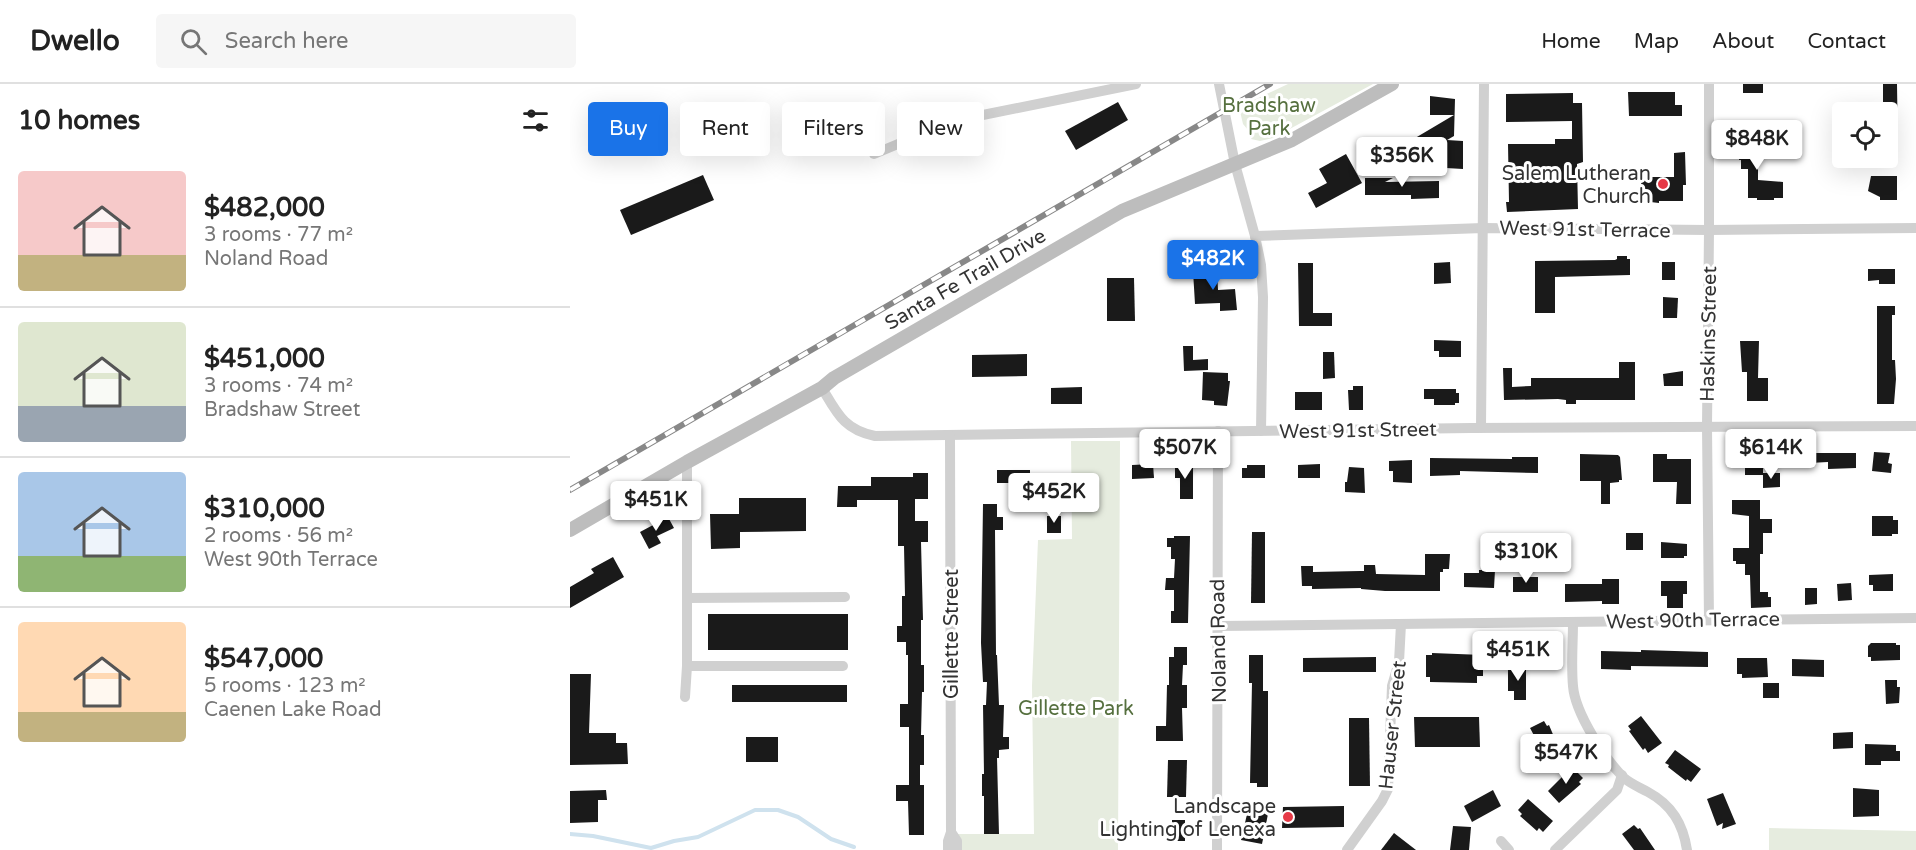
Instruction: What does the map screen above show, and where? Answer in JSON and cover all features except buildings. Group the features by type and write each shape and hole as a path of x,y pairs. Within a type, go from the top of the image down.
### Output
{"main road":[{"name":"Santa Fe Trail Drive","path":"570,530 687,462 822,388 834,378 1122,211 1292,140 1392,84"}],"street":[{"path":"885,149 963,119 1136,84"},
{"path":"1219,84 1234,164 1261,265 1263,297 1262,431"},
{"path":"1481,428 1484,84"},
{"name":"Haskins Street","path":"1709,84 1710,230 1707,427 1709,620"},
{"name":"West 91st Terrace","path":"1255,236 1483,228 1710,230 1916,228"},
{"name":"West 91st Street","path":"822,388 838,417 862,433 875,436 1481,428 1916,426"},
{"name":"Noland Road","path":"1217,850 1218,431"},
{"name":"Gillette Street","path":"948,850 951,832 950,436"},
{"path":"685,697 687,462"},
{"path":"687,598 845,597"},
{"name":"West 90th Terrace","path":"1218,626 1916,618"},
{"path":"1573,622 1573,688 1577,705 1606,754 1622,775 1630,783 1662,801 1674,812 1687,850"},
{"name":"Hauser Street","path":"1347,850 1383,801 1388,789 1392,686 1399,662 1401,624"},
{"path":"687,666 843,666"},
{"path":"1555,850 1617,790 1622,775"},
{"name":"Gillette Street","path":"951,832 957,841 957,850"},
{"path":"1501,841 1509,850"}],"green space":[{"name":"Bradshaw Park","path":"1288,84 1373,84 1273,138 1260,141 1251,139 1253,136 1243,124 1239,107"},
{"name":"Gillette Park","path":"1071,441 1120,441 1118,850 959,850 958,834 1034,834 1032,686 1038,540 1072,539"},
{"path":"1769,828 1916,831 1916,850 1769,850"}],"waterway":[{"path":"570,834 593,836 651,848 698,837 755,810 778,810 798,817 831,839 854,847"}],"railway":[{"path":"570,490 1270,84"}],"place":[{"name":"Salem Lutheran Church","path":"1663,184"},
{"name":"Landscape Lighting of Lenexa","path":"1288,817"}]}
